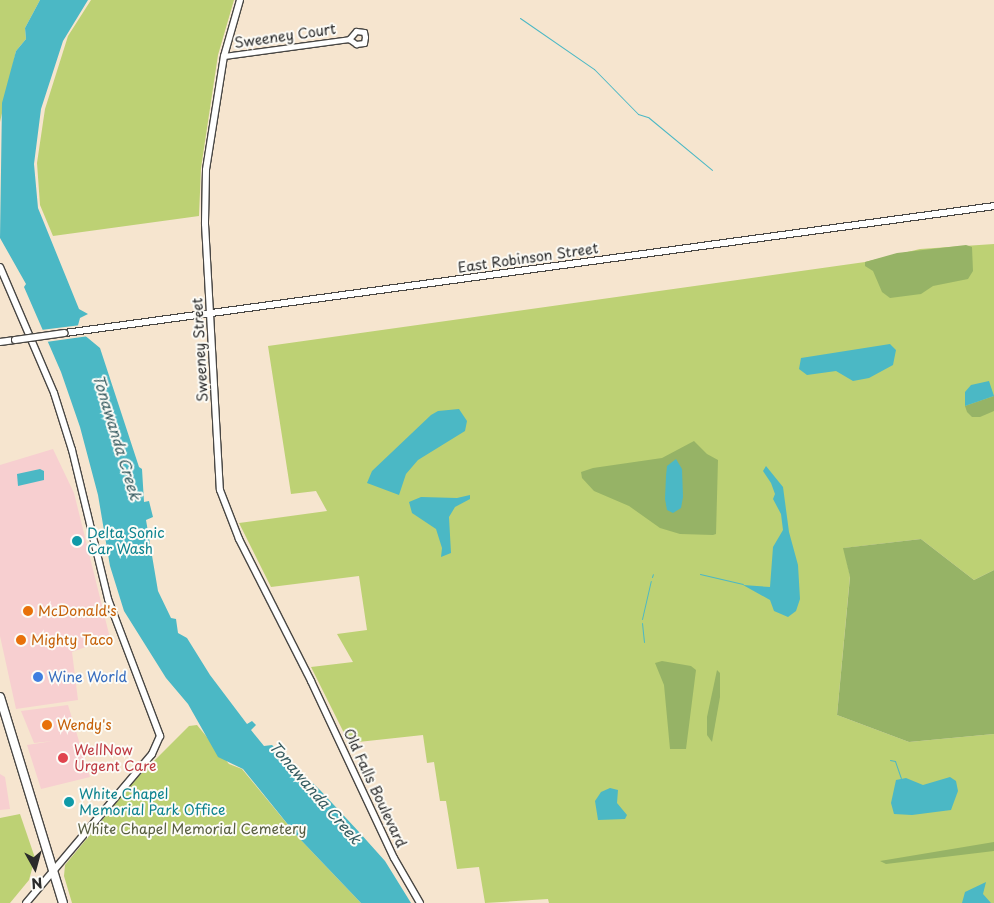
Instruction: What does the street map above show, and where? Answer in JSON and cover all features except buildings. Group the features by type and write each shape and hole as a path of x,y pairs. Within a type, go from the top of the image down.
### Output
{"main road":[{"path":"0,697 63,903"}],"street":[{"name":"Sweeney Street","path":"240,0 224,56 206,170 205,224 220,490 235,531 311,681"},
{"name":"Sweeney Court","path":"224,56 349,39"},
{"name":"East Robinson Street","path":"0,342 210,315 994,206"},
{"path":"0,267 54,392 72,450 108,599 158,727 160,740 155,751 26,903"},
{"name":"Old Falls Boulevard","path":"311,681 394,858 420,903"}],"shaded area":[{"path":"53,449 74,493 110,638 72,652 78,700 16,709 0,636 0,465"},
{"path":"68,705 90,777 41,789 27,745 53,741 34,743 21,711"},
{"path":"0,774 5,777 10,809 0,810"}],"green space":[{"path":"0,0 40,0 25,28 26,39 16,51 0,122"},
{"path":"91,0 234,0 218,55 201,168 199,216 53,236 40,205 37,163 45,109 68,36"},
{"path":"994,244 994,570 974,580 921,539 844,548 850,576 837,715 909,742 994,734 994,903 549,903 548,899 485,903 479,867 457,869 446,801 440,801 434,762 427,763 423,735 349,743 311,667 353,662 337,634 367,630 359,576 271,587 239,523 327,511 316,491 291,494 268,346 865,262 920,249"},
{"path":"966,245 972,247 973,271 968,279 933,286 921,294 890,298 882,292 873,271 865,266 865,262 897,253"},
{"path":"994,396 994,411 980,417 972,417 967,412 965,406"},
{"path":"694,441 707,454 718,460 716,534 713,535 680,534 660,528 629,506 594,491 582,478 581,472 593,468 662,458"},
{"path":"921,539 974,580 994,570 994,734 909,742 837,715 850,577 843,548"},
{"path":"662,661 691,666 696,670 686,749 670,749 664,685 655,663"},
{"path":"717,670 720,673 720,697 712,742 707,735 707,717"},
{"name":"White Chapel Memorial Cemetery","path":"197,725 229,764 242,769 298,837 361,903 72,903 64,876 65,865 137,778 189,726"},
{"path":"20,814 35,858 29,880 10,903 0,903 0,818"},
{"path":"994,842 994,851 886,864 880,861"}],"water":[{"name":"Tonawanda Creek","path":"40,0 88,0 63,41 41,109 34,164 38,208 79,309 88,314 80,318 77,329 100,348 139,467 142,469 144,502 149,501 153,517 146,520 158,591 171,618 176,619 178,633 187,638 210,675 247,724 252,721 256,725 251,730 264,746 272,745 320,790 359,832 385,861 411,903 361,903 298,837 243,769 218,757 188,704 166,678 124,611 110,566 98,495 80,427 61,372 24,287 26,284 0,238 2,103 16,51 26,39 25,28"},
{"path":"890,344 896,350 893,365 869,378 853,381 836,371 807,375 799,369 801,358"},
{"path":"989,381 994,396 965,406 965,392 971,385"},
{"path":"459,409 467,421 465,431 418,460 406,474 399,495 367,483 372,471 431,415 438,411"},
{"path":"676,459 682,469 683,497 681,508 673,513 667,510 665,499 666,476 667,466"},
{"path":"766,466 783,487 789,532 798,565 800,599 796,611 788,617 774,611 770,600 743,585 770,587 773,547 783,530 781,514 773,499 775,494 771,483 763,471"},
{"path":"40,469 44,471 44,480 18,486 17,474"},
{"path":"470,495 470,499 455,507 449,517 451,553 441,557 442,548 436,529 412,513 409,502 421,497 457,498"},
{"path":"950,777 956,781 958,791 951,810 912,815 894,814 891,803 896,780 906,778 923,785"},
{"path":"610,788 618,790 617,803 627,815 625,819 598,820 595,801 601,792"},
{"path":"986,882 983,894 991,903 962,903 965,892"}],"pier":[{"path":"81,325 80,328 89,336 46,342 41,330"}],"waterway":[{"path":"520,18 594,69 638,114 648,117 712,170"},
{"path":"700,574 743,584"},
{"path":"642,619 651,581"},
{"path":"642,623 644,642"},
{"path":"890,760 895,761 901,778"}],"place":[{"name":"Delta Sonic Car Wash","path":"77,541"},
{"name":"McDonald's","path":"28,611"},
{"name":"Mighty Taco","path":"21,640"},
{"name":"Wine World","path":"38,677"},
{"name":"Wendy's","path":"47,725"},
{"name":"WellNow Urgent Care","path":"63,758"},
{"name":"White Chapel Memorial Park Office","path":"69,802"}]}
